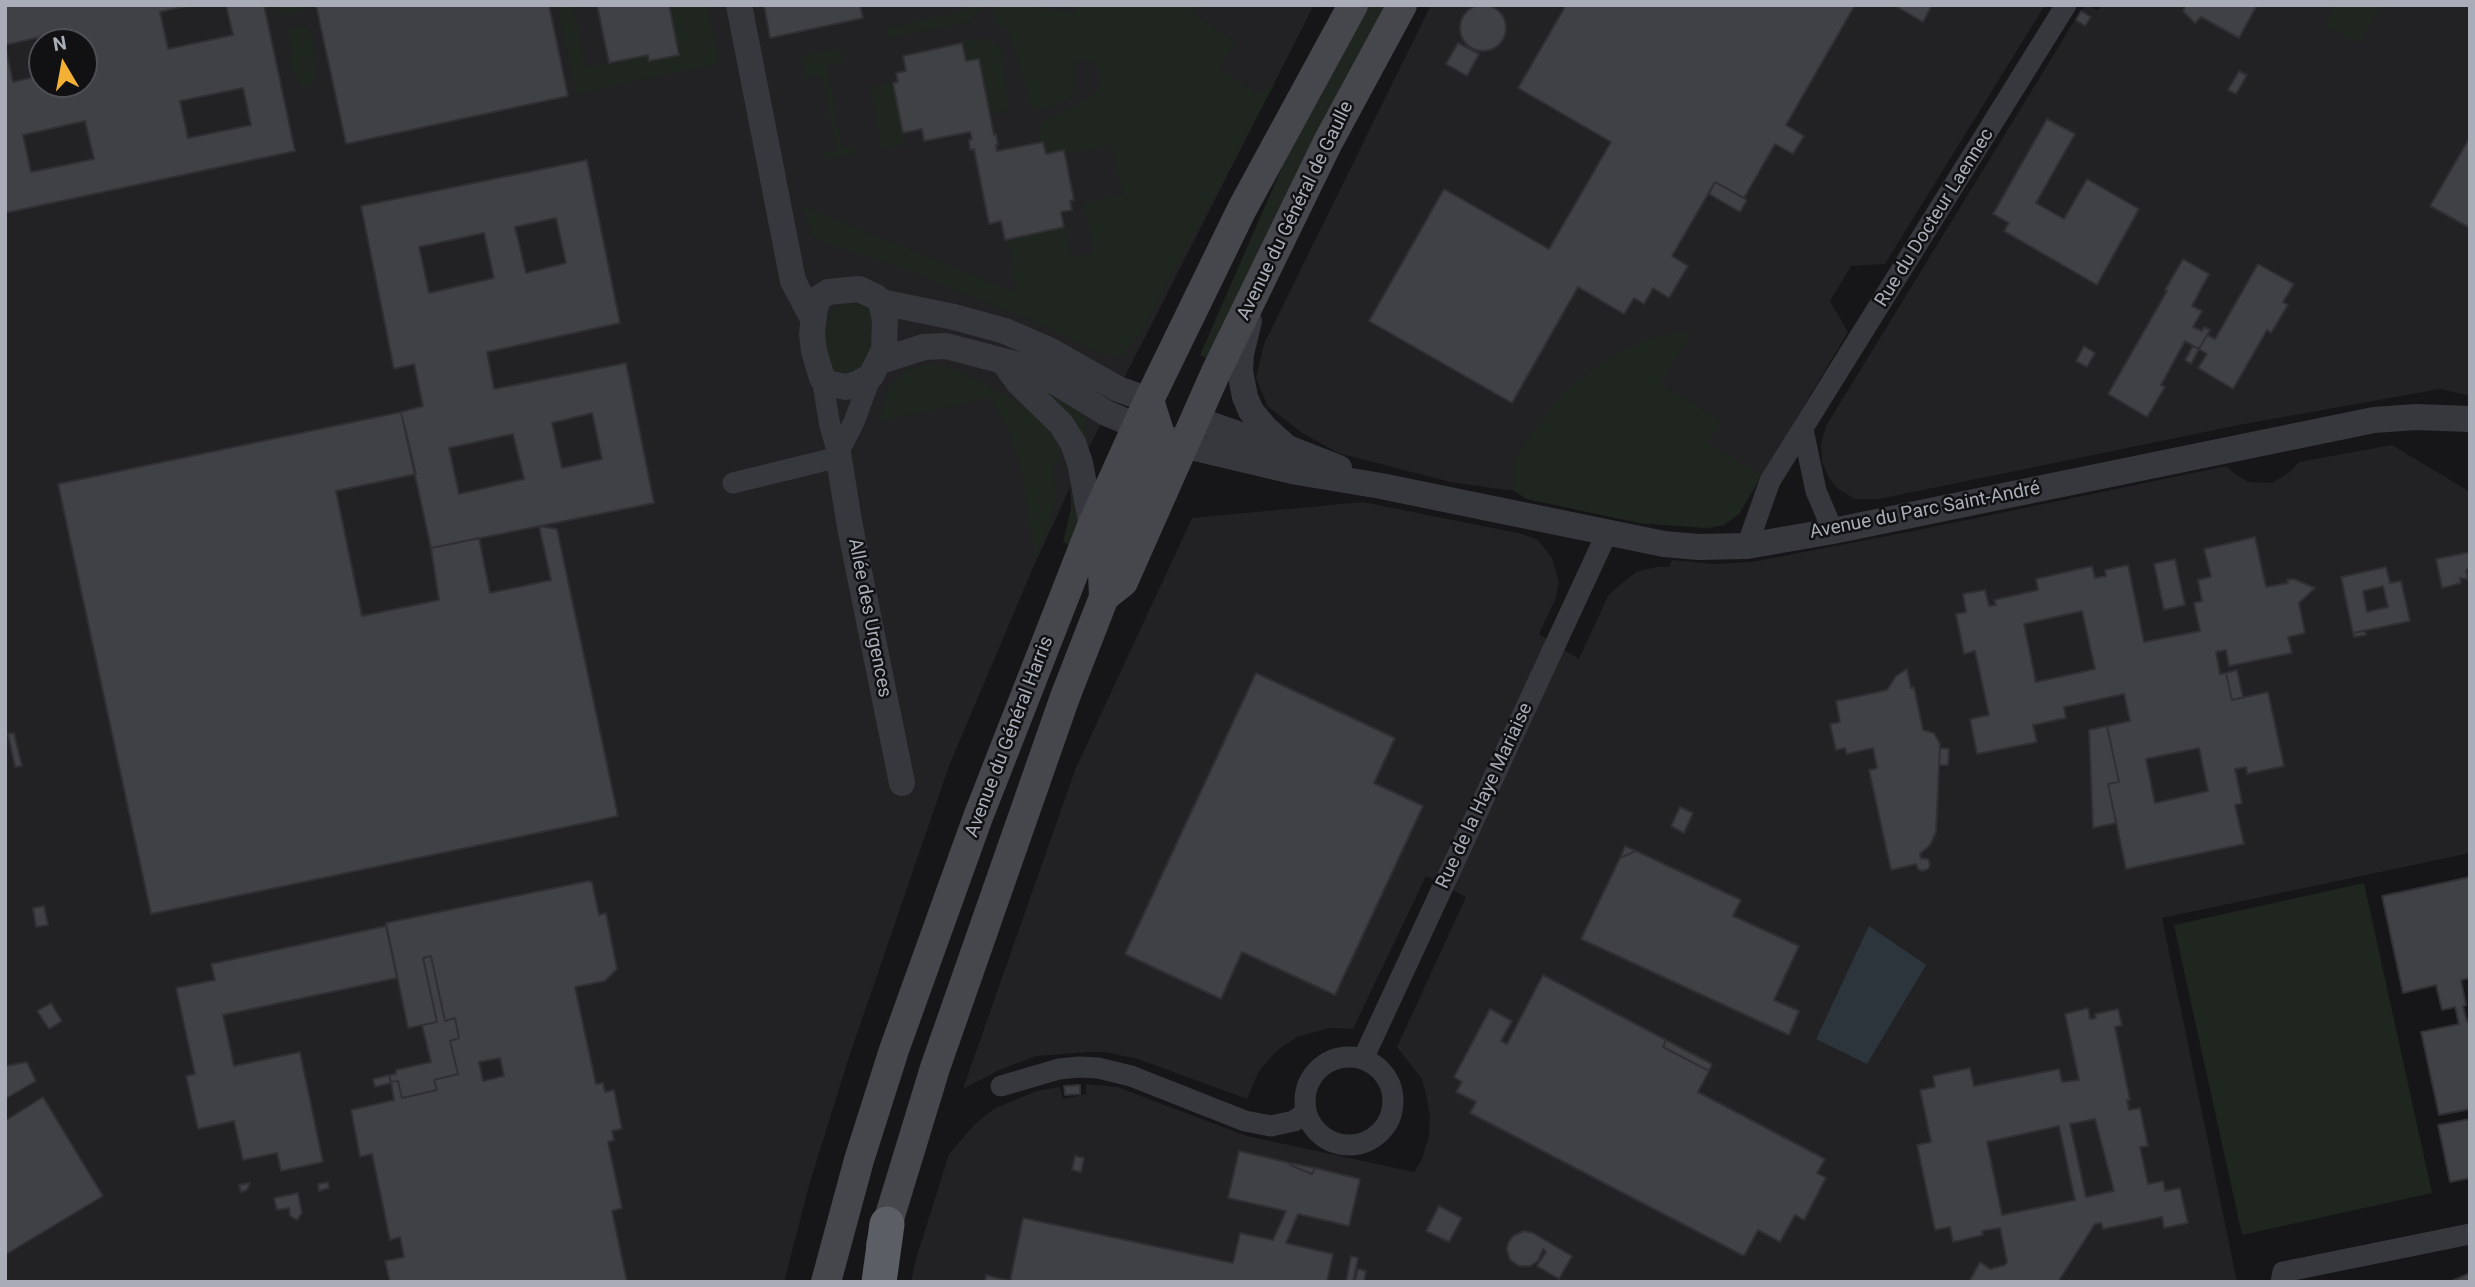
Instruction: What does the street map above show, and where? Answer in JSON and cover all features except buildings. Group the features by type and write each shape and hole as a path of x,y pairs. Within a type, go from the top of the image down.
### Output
{"highway":[{"path":"879,1282 887,1224"}],"main road":[{"path":"1165,425 1242,209 1353,5"},
{"name":"Avenue du Général de Gaulle","path":"1165,425 1257,290 1328,142 1402,5"},
{"name":"Avenue du Général Harris","path":"827,1282 859,1160 894,1050 978,817 1092,526 1165,425"},
{"name":"Avenue du Général Harris","path":"870,1282 935,1068 1065,696 1104,597 1123,582 1165,425"}],"street":[{"path":"740,5 793,281 812,317"},
{"name":"Rue du Docteur Laennec","path":"1747,546 1770,481 2066,5"},
{"path":"733,482 838,455 884,350 885,320 881,302 859,289 828,292 819,298 812,317 814,351 838,455"},
{"path":"1257,290 1241,354 1242,386 1251,411 1266,429 1288,448"},
{"path":"881,302 954,317 1004,331 1051,351 1118,389 1165,425 1297,472 1381,486"},
{"path":"822,378 831,384 846,387 857,384 875,369 924,347 946,346 1034,369 1105,412 1165,425 1249,438 1288,448 1381,486"},
{"path":"1003,361 1019,383 1060,424 1073,443 1080,463 1092,526"},
{"name":"Avenue du Parc Saint-André","path":"1381,486 1664,544 1698,547 1747,546 1833,531 2374,420 2416,417 2470,419"},
{"path":"1803,430 1816,491 1833,531"},
{"name":"Allée des Urgences","path":"838,455 902,783"},
{"name":"Rue de la Haye Mariaise","path":"1363,1059 1607,533"},
{"path":"1337,1059 1363,1059 1377,1067 1387,1078 1392,1093 1393,1108 1388,1122 1379,1134 1366,1142 1351,1145 1336,1143 1323,1137 1312,1126 1306,1112 1305,1098 1315,1074 1337,1059"},
{"path":"1001,1086 1059,1069 1098,1068 1131,1076 1245,1121 1271,1126 1294,1121 1306,1112"},
{"path":"2281,1282 2283,1272 2470,1234"}],"shaded area":[{"path":"5,5 1314,5 1087,451 1032,570 949,766 849,1057 810,1182 784,1282 5,1282"},
{"path":"277,5 302,5 302,13 280,15"},
{"path":"557,5 573,5 586,68 648,55 649,61 678,55 669,5 707,5 719,63 576,94"},
{"path":"967,5 983,5 969,22 889,38 886,28 965,11"},
{"path":"995,5 1023,5 1076,13 1075,5 1197,5 1192,13 1235,42 1219,68 1257,95 1275,83 1143,328 1120,356 1099,353 1052,329 893,264 831,245 813,236 800,205 1016,293 1012,255 1005,240 1064,227 1072,257 1094,253 1084,204 1123,194 1111,144 1065,154 1064,150 1046,154 1043,142 1038,136 1045,120 1059,116 1097,92 1102,81 1102,71 1094,62 1081,59 1073,63 1074,91 1067,100 1037,111 1031,104 1007,27 998,25 993,19"},
{"path":"1369,5 1386,5 1208,359 1200,355 1297,133"},
{"path":"1431,5 2045,5 1885,264 1851,266 1830,301 1848,332 1739,514 1724,525 1707,528 1639,523 1527,499 1514,491 1450,482 1338,453 1304,434 1268,407 1256,378 1264,344"},
{"path":"2086,5 2098,10 2101,5 2470,5 2470,396 2440,389 2244,424 1879,499 1855,499 1838,489 1829,478 1822,462 1821,444 1826,426"},
{"path":"2335,5 2381,5 2359,43 2326,25"},
{"path":"306,26 312,38 316,81 302,87 289,66 291,50 288,29"},
{"path":"986,39 1001,50 1009,110 990,114 979,60 966,61 961,40"},
{"path":"838,49 843,62 827,65 842,148 856,147 854,154 830,159 821,153 837,150 822,75 806,78 800,56"},
{"path":"893,83 905,144 884,148 881,146 871,88"},
{"path":"843,303 856,303 866,307 878,323 869,359 856,374 839,375 829,365 824,338 829,314"},
{"path":"1677,332 1691,333 1660,384 1720,421 1707,443 1761,476 1739,514 1724,525 1707,528 1639,523 1527,499 1514,491 1514,460 1549,410 1572,386 1624,350"},
{"path":"929,364 952,368 1016,402 1043,422 1055,440 1060,455 1052,470 1056,488 1055,502 1050,523 1035,559 1021,467 1009,432 991,398 879,421 889,386 908,369"},
{"path":"1039,386 1087,417 1085,423 1089,441 1086,445"},
{"path":"2392,445 2470,492 2470,853 2162,918 2237,1282 911,1282 949,1154 975,1124 994,1109 1036,1091 1060,1087 1063,1099 1086,1094 1086,1084 1117,1087 1247,1136 1414,1172 1422,1159 1429,1136 1430,1117 1426,1094 1422,1079 1397,1047 1466,897 1426,876 1353,1029 1329,1028 1297,1037 1268,1060 1258,1073 1247,1099 1138,1059 1105,1052 1036,1056 997,1071 963,1089 1075,770 1192,518 1363,502 1522,534 1538,540 1552,558 1559,583 1555,600 1539,634 1579,659 1608,596 1636,572 1669,567 1672,560 1713,564 1752,562 2227,466 2248,482 2272,483 2290,472 2299,462"},
{"path":"1070,476 1079,518 1071,546 1063,542 1071,508"},
{"path":"2364,883 2432,1193 2242,1235 2174,925"},
{"path":"1869,926 1926,965 1867,1064 1816,1039"}]}
